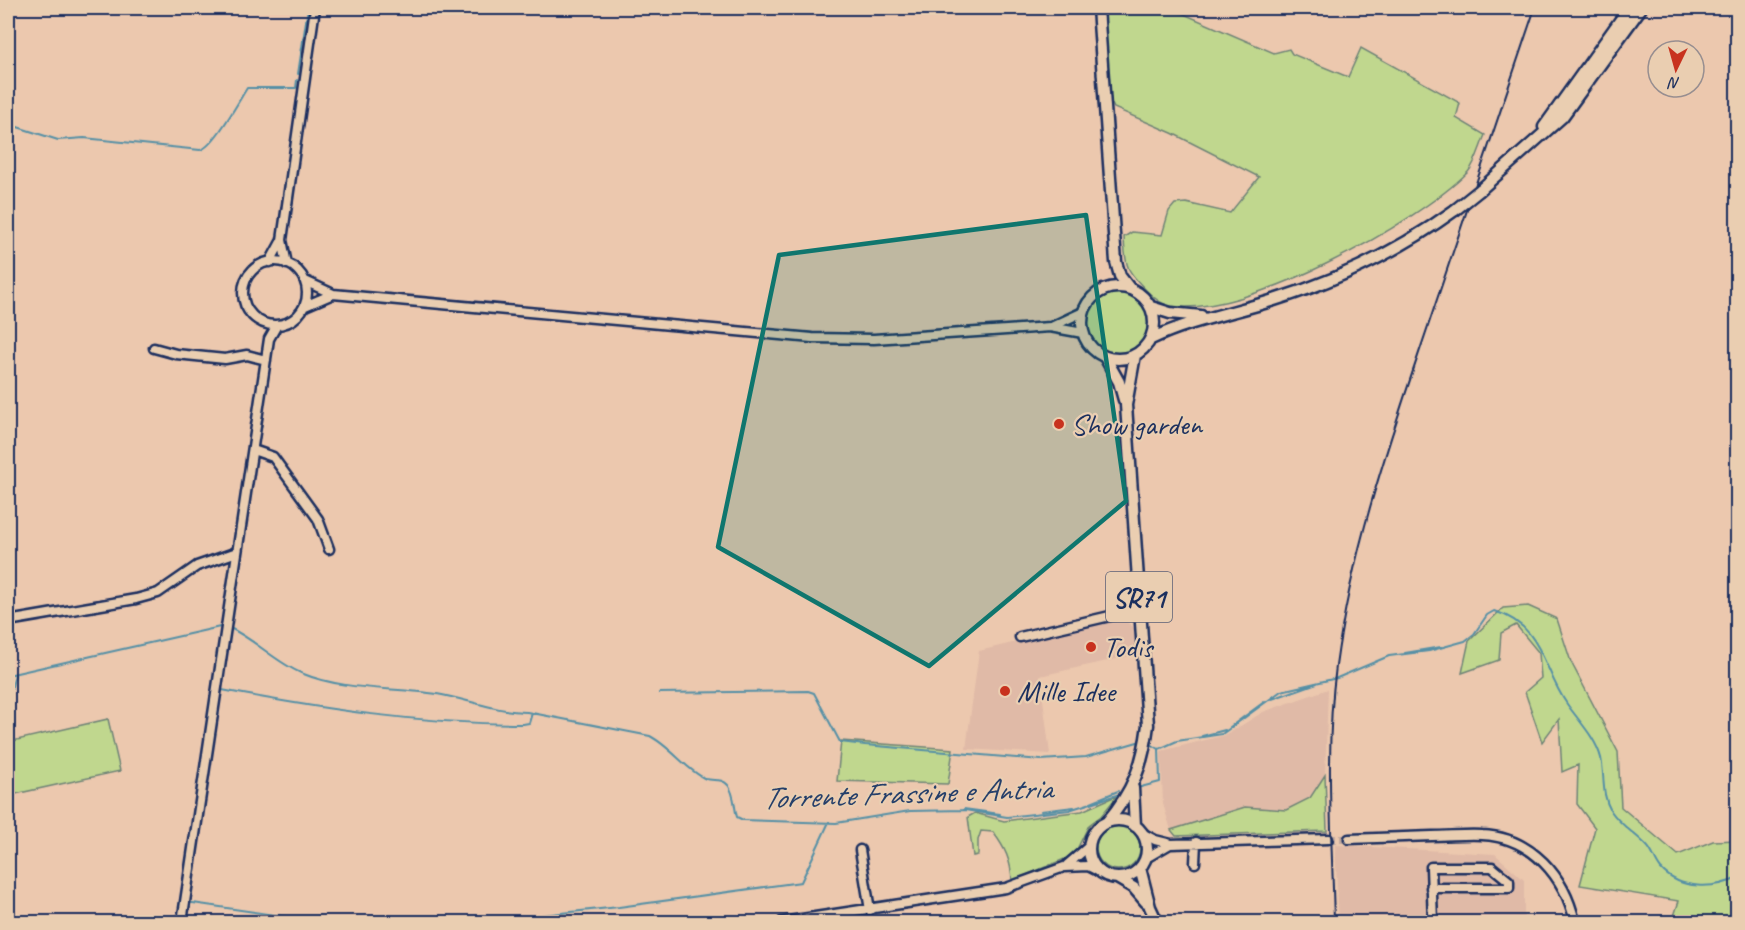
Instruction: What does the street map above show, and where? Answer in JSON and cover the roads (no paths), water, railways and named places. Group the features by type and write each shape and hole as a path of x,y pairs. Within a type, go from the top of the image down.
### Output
{"main road":[{"path":"1098,8 1116,262 1120,276 1130,289"},
{"path":"1525,152 1629,8"},
{"path":"1105,357 1121,359 1135,355 1151,339 1210,316 1271,301 1333,279 1412,241 1480,190 1562,117 1641,8"},
{"path":"1083,333 1083,312 1091,299 1112,279 1116,262"},
{"path":"1104,289 1118,287 1130,289 1143,296 1151,307 1155,322 1151,339"},
{"path":"1151,307 1175,314 1210,316"},
{"name":"SR71","path":"1083,333 1091,347 1105,357 1119,382 1126,405 1148,725 1146,744 1133,788 1107,822 1094,832 1088,846"},
{"name":"SR71","path":"1126,405 1135,355"},
{"name":"SR71","path":"1133,788 1139,829 1147,849 1146,858"},
{"path":"1107,822 1126,821 1139,829"},
{"path":"1088,846 1089,856 1098,871 1134,888 1150,907"},
{"path":"1116,878 1133,874 1146,858"},
{"path":"1140,868 1150,907 1157,922"}],"street":[{"path":"287,264 282,240 315,8"},
{"path":"282,240 270,262 251,273 245,282 243,294 252,315 264,323 277,325 290,322 305,306 333,294"},
{"path":"270,262 287,264 299,272 305,281 307,295 305,306"},
{"path":"305,281 333,294 812,338 874,339 1050,327 1083,333"},
{"path":"1050,327 1083,312"},
{"path":"264,323 269,339"},
{"path":"182,922 269,339 277,325"},
{"path":"154,348 176,354 225,360 247,355 266,360"},
{"path":"253,450 273,457 318,519 329,549"},
{"path":"8,621 105,605 158,593 197,566 237,552"},
{"path":"1020,637 1140,609"},
{"path":"1139,829 1155,840 1171,844 1328,839"},
{"path":"1349,839 1484,834 1515,843 1538,856 1555,873 1570,899 1575,922"},
{"path":"1195,863 1196,842"},
{"path":"1146,858 1171,844"},
{"path":"1064,867 1088,846"},
{"path":"860,850 870,910"},
{"path":"782,922 980,896 1064,867 1088,866 1098,871"},
{"path":"1431,888 1509,888 1509,881 1492,867 1431,867 1431,888 1432,922"}],"waterway":[{"path":"298,74 308,8"},
{"path":"8,124 58,140 84,138 200,150 219,133 247,88 296,88 297,80"},
{"name":"Torrente Frassine e Antria","path":"1159,749 1177,741 1222,734 1281,691 1337,678 1389,656 1429,651 1465,641 1474,634 1487,615 1494,611 1523,627 1540,650 1559,691 1599,751 1606,798 1611,811 1647,846 1661,869 1678,881 1698,886 1719,884 1738,878"},
{"name":"Torrente Frassine e Antria","path":"8,675 220,627"},
{"name":"Torrente Frassine e Antria","path":"230,628 292,668 317,679 351,686 437,694 505,710 527,712 650,736 699,775 706,779 726,783 732,792 737,817 743,820 836,823 910,811 965,810 1007,817 1069,810 1123,793"},
{"name":"Torrente Frassine e Antria","path":"1405,653 1441,647"},
{"path":"8,701 15,675"},
{"name":"Torrente Frassine e Antria","path":"1272,699 1317,683"},
{"path":"222,690 334,709 447,721 523,724 529,723 532,713"},
{"path":"659,693 808,691 814,693 840,742 865,745 1041,760 1086,757 1141,741"},
{"name":"Torrente Frassine e Antria","path":"1230,727 1264,702"},
{"name":"Torrente Frassine e Antria","path":"1202,736 1225,730"},
{"path":"1149,743 1159,749"},
{"name":"Torrente Frassine e Antria","path":"1137,788 1160,782 1159,749"},
{"name":"Torrente Frassine e Antria","path":"1091,802 1118,791"},
{"name":"Torrente Frassine e Antria","path":"1041,811 1074,807"},
{"name":"Torrente Frassine e Antria","path":"964,809 1000,814"},
{"path":"476,922 619,907 801,882 829,822"},
{"path":"186,902 322,922"}],"tunnel":[{"path":"1328,839 1349,839"}],"railway":[{"path":"1334,922 1330,794 1331,730 1336,666 1351,583 1396,421 1535,8"}],"place":[{"name":"Show garden","path":"1059,424"},
{"name":"Todis","path":"1091,647"},
{"name":"Mille Idee","path":"1005,691"}]}
